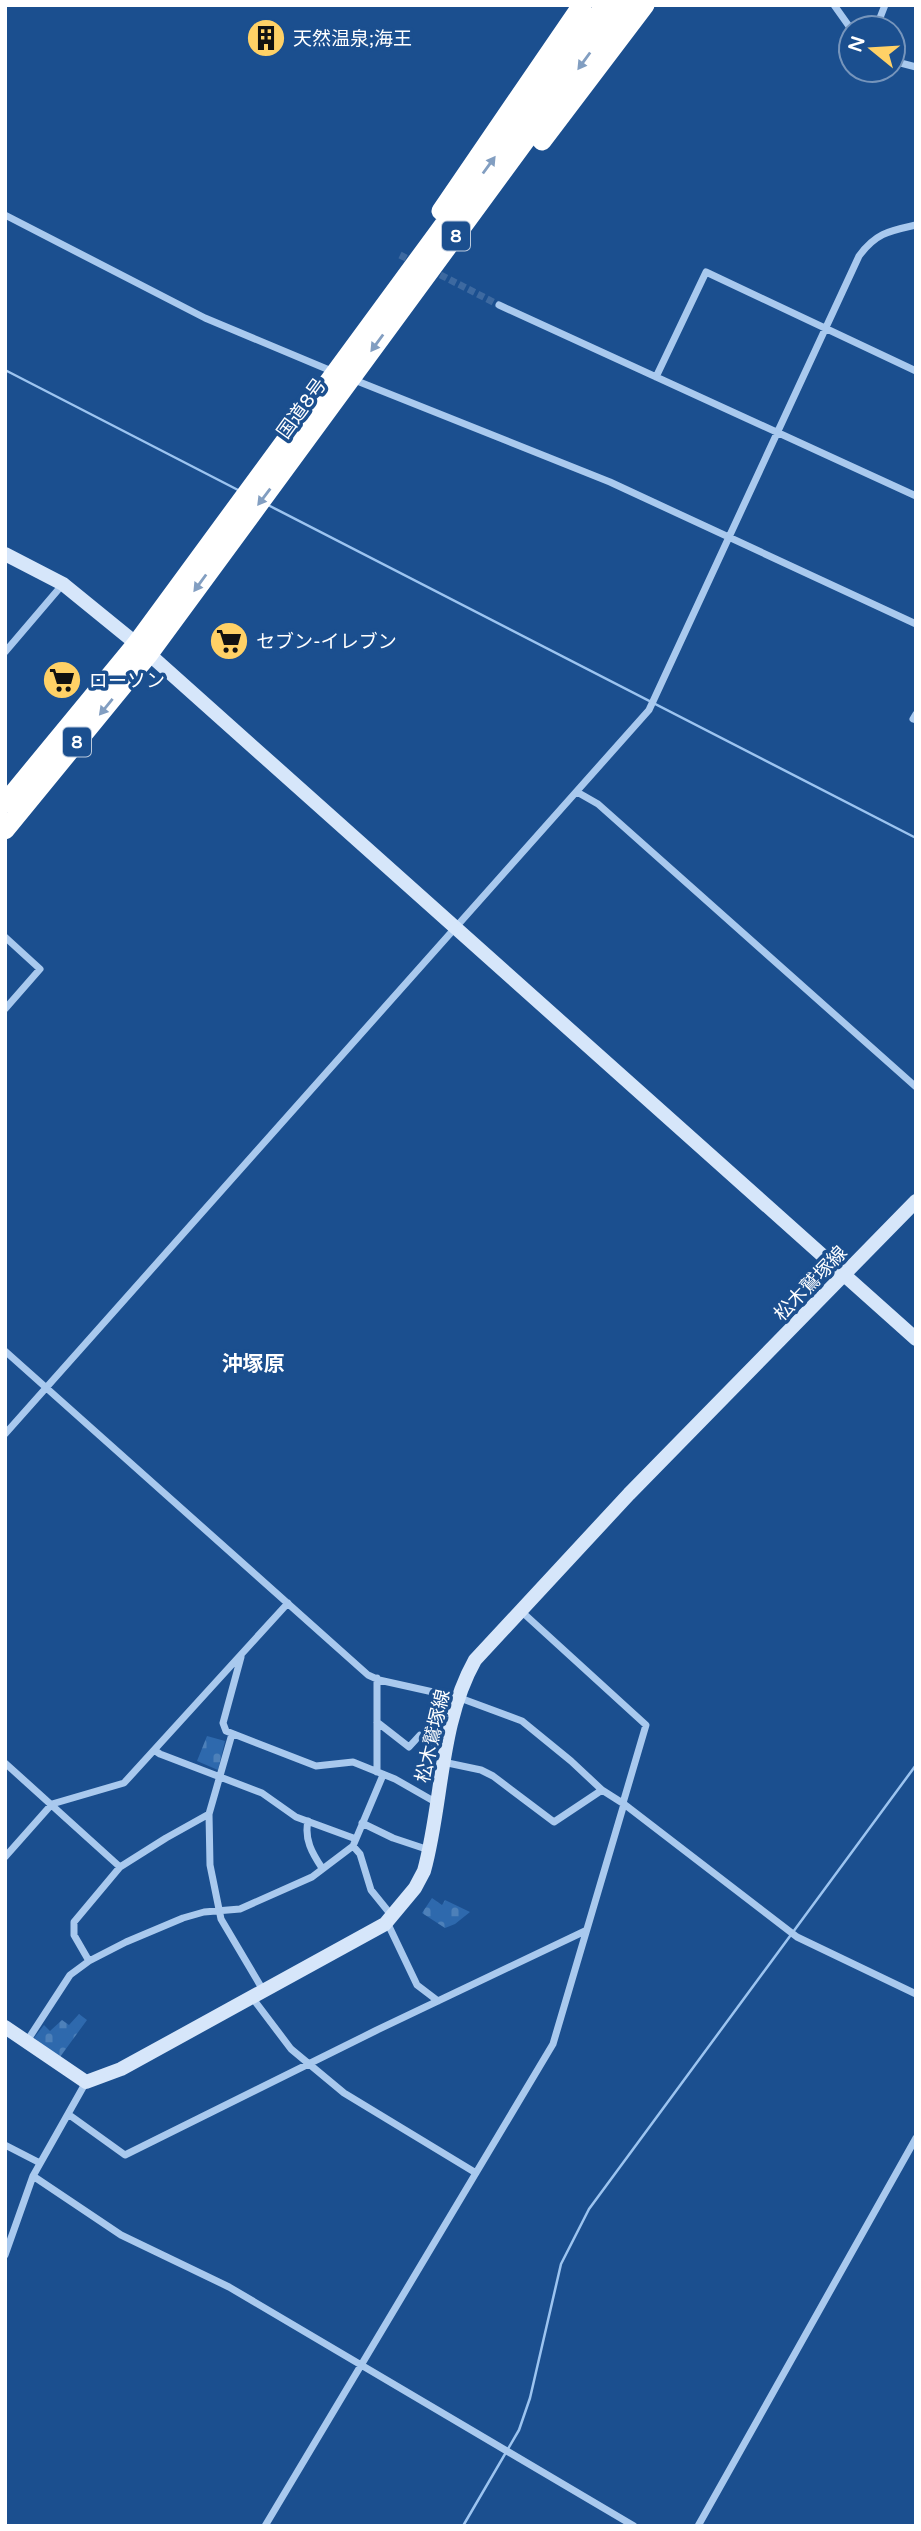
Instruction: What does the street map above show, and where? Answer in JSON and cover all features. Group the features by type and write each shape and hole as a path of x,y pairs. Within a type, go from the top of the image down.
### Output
{"highway":[{"name":"8","path":"370,325 470,166 582,5"},
{"name":"国道8号","path":"343,375 370,325 605,5"},
{"name":"8","path":"402,307 473,230 645,5"},
{"name":"国道8号","path":"5,830 343,375 402,307 625,6"},
{"name":"国道8号","path":"5,803 142,649"}],"main road":[{"path":"5,554 63,584 142,649 916,1339"},
{"name":"松木鷲塚線","path":"86,2082 121,2069 389,1919 415,1888 424,1871 444,1756 465,1677 475,1660 629,1494 916,1201"},
{"path":"5,2027 86,2082"}],"street":[{"path":"5,215 205,318 610,482 916,624"},
{"path":"5,1434 649,710 859,256 870,241 916,225"},
{"path":"656,377 706,272 916,371"},
{"path":"499,305 916,496"},
{"path":"5,652 63,584"},
{"path":"916,714 916,720"},
{"path":"577,792 598,804 916,1087"},
{"path":"5,937 40,969 5,1009"},
{"path":"5,1351 359,1668 377,1678 460,1698 522,1721 602,1790 797,1937 916,1994"},
{"path":"5,1857 51,1804 124,1783 288,1603"},
{"path":"265,2526 553,2044 646,1725 520,1611"},
{"path":"241,1657 223,1723 226,1731 316,1766 353,1762 395,1779 411,1790 438,1802"},
{"path":"27,2041 70,1975 89,1961 183,1918 220,1910 240,1909 291,1888 312,1877 354,1843 380,1774 377,1678"},
{"path":"377,1722 409,1747 420,1735 444,1756 493,1776 554,1822 602,1790"},
{"path":"232,1734 209,1814 210,1866 221,1919 277,2033 309,2065 344,2093 476,2174"},
{"path":"154,1750 160,1755 262,1793 296,1816 354,1843 371,1890 389,1919 417,1985 438,2001"},
{"path":"5,1763 120,1867"},
{"path":"89,1961 74,1935 74,1922 120,1867 209,1814"},
{"path":"308,1821 306,1831 311,1851 321,1868"},
{"path":"362,1823 393,1839 429,1850"},
{"path":"68,2114 125,2155 585,1931"},
{"path":"5,2255 33,2176 86,2082"},
{"path":"698,2526 916,2138"},
{"path":"5,2145 40,2163"},
{"path":"33,2176 121,2235 229,2287 634,2526"}],"green space":[{"path":"207,1736 225,1741 218,1770 197,1761"},
{"path":"432,1898 442,1905 445,1900 470,1912 445,1928 422,1913"},
{"path":"79,2014 87,2020 60,2057 34,2038 44,2025 50,2031 62,2020 69,2025"}],"waterway":[{"path":"5,370 240,491"},
{"path":"268,505 916,838"},
{"path":"463,2526 519,2430 530,2398 561,2264 589,2209 916,1765"}],"tunnel":[{"path":"400,255 414,262"},
{"path":"431,270 499,305"}],"place":[{"name":"天然温泉;海王","path":"266,38"},
{"name":"セブン-イレブン","path":"229,641"},
{"name":"ローソン","path":"62,680"}],"district":[{"name":"沖塚原","path":"253,1364"}]}
